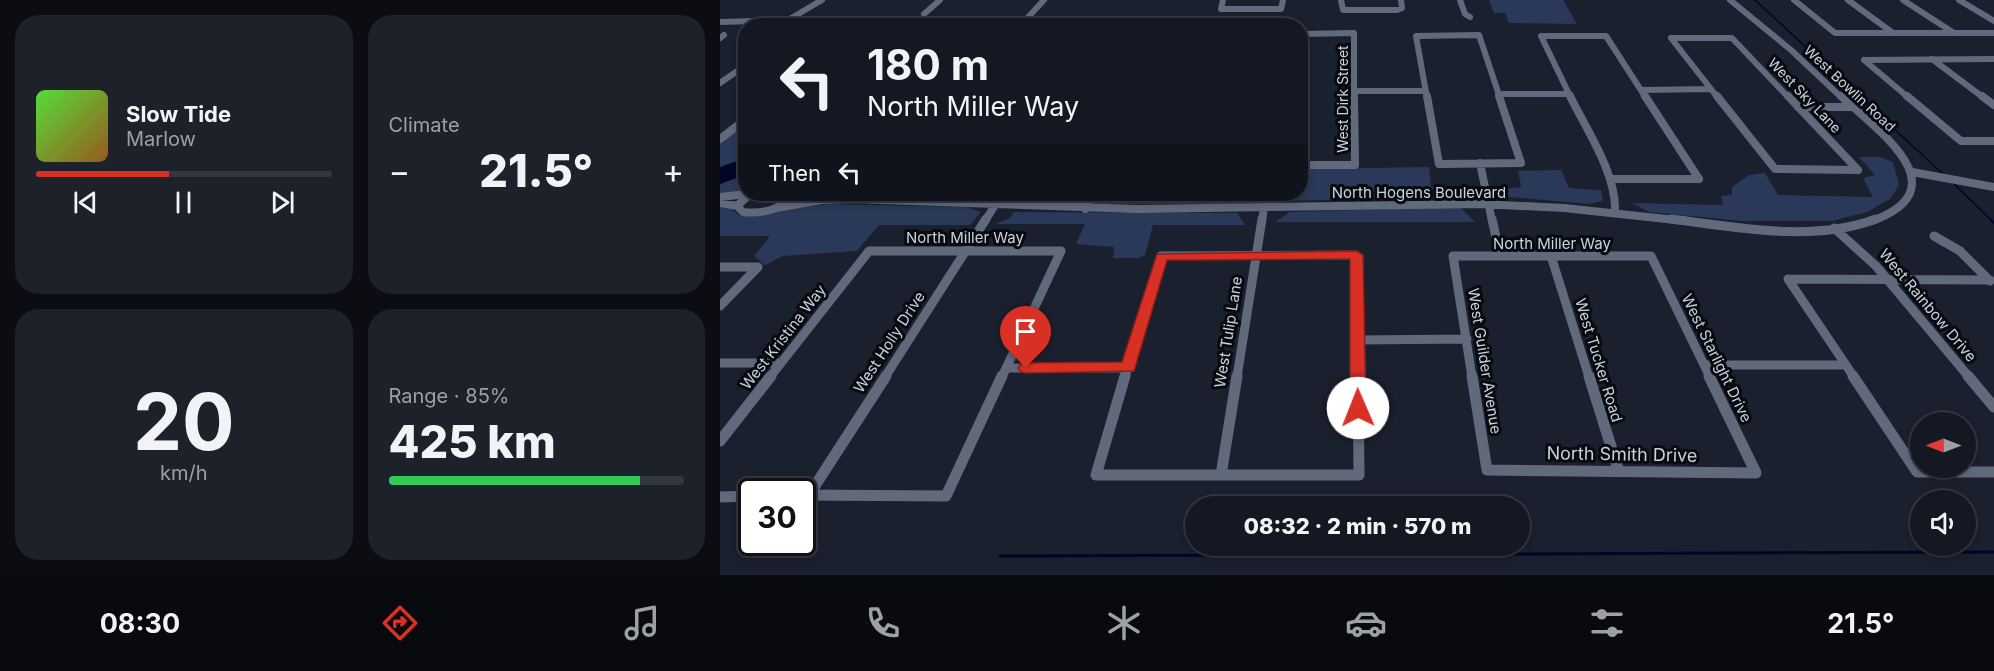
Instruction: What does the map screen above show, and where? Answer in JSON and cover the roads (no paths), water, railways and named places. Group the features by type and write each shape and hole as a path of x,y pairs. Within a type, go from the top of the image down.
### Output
{"street":[{"path":"794,18 822,0"},
{"path":"924,14 940,0"},
{"path":"1027,18 1044,0"},
{"path":"1223,0 1221,9 1281,9 1283,0"},
{"path":"1341,0 1343,10 1401,9 1401,0"},
{"path":"1460,0 1465,14 1470,17"},
{"name":"West Bowlin Road","path":"1730,0 1765,27 1902,153 1912,172"},
{"name":"West Bowlin Road","path":"1738,0 1763,22 1765,27"},
{"path":"1794,0 1835,33 1994,33"},
{"path":"1848,0 1893,33"},
{"path":"1903,0 1954,33"},
{"path":"1959,0 1994,21"},
{"path":"720,22 738,22"},
{"name":"West Dirk Street","path":"1308,34 1354,33 1356,165 1308,165"},
{"path":"1416,36 1479,36 1498,94 1521,163 1439,164 1416,36"},
{"path":"1611,179 1699,179 1606,36 1541,36 1611,179 1616,197 1615,213"},
{"name":"West Sky Lane","path":"1671,38 1732,38 1798,107 1858,170 1775,169 1671,38"},
{"path":"1932,59 1994,105"},
{"path":"1994,59 1864,60 1961,141 1994,141"},
{"path":"720,83 738,71"},
{"path":"1641,90 1711,89"},
{"path":"1355,92 1426,91"},
{"path":"1498,94 1570,94"},
{"path":"1798,107 1853,107"},
{"path":"720,139 738,125"},
{"path":"1480,163 1500,256"},
{"path":"1912,172 1994,183"},
{"name":"North Hogens Boulevard","path":"922,201 1085,209 1264,209 1412,202 1488,204 1615,213 1730,227 1834,228 1876,220 1897,209 1905,202 1911,191 1912,172"},
{"path":"1957,179 1994,187"},
{"path":"720,197 738,195"},
{"path":"720,203 737,206 741,201"},
{"path":"776,208 788,201"},
{"name":"North Hogens Boulevard","path":"737,206 742,212 749,213 816,201"},
{"path":"1085,209 1089,201"},
{"name":"West Tulip Lane","path":"1221,476 1265,201"},
{"name":"West Holly Drive","path":"816,480 994,205"},
{"name":"West Rainbow Drive","path":"1834,228 1876,266 1994,407"},
{"path":"1934,236 1960,251 1992,282"},
{"name":"North Miller Way","path":"869,251 1061,251 1006,368"},
{"name":"West Kristina Way","path":"720,441 869,251"},
{"path":"1356,255 1359,476 1096,476 1161,256 1256,256 1356,255"},
{"name":"North Miller Way","path":"1454,256 1651,256"},
{"name":"West Guilder Avenue","path":"1454,256 1487,470"},
{"name":"West Tucker Road","path":"1551,256 1619,472"},
{"name":"West Starlight Drive","path":"1651,256 1756,473"},
{"path":"720,267 758,267 720,306"},
{"path":"1992,282 1788,279 1917,472 1994,472"},
{"path":"1358,340 1467,339"},
{"path":"720,363 781,363"},
{"path":"1704,365 1845,365"},
{"path":"816,495 946,496 1006,368 1128,368"},
{"name":"North Smith Drive","path":"1487,470 1756,473"},
{"path":"720,497 738,496"}],"waterway":[{"path":"1755,0 1944,175"},
{"path":"1951,181 1992,221"},
{"path":"1000,556 1994,552"}]}
